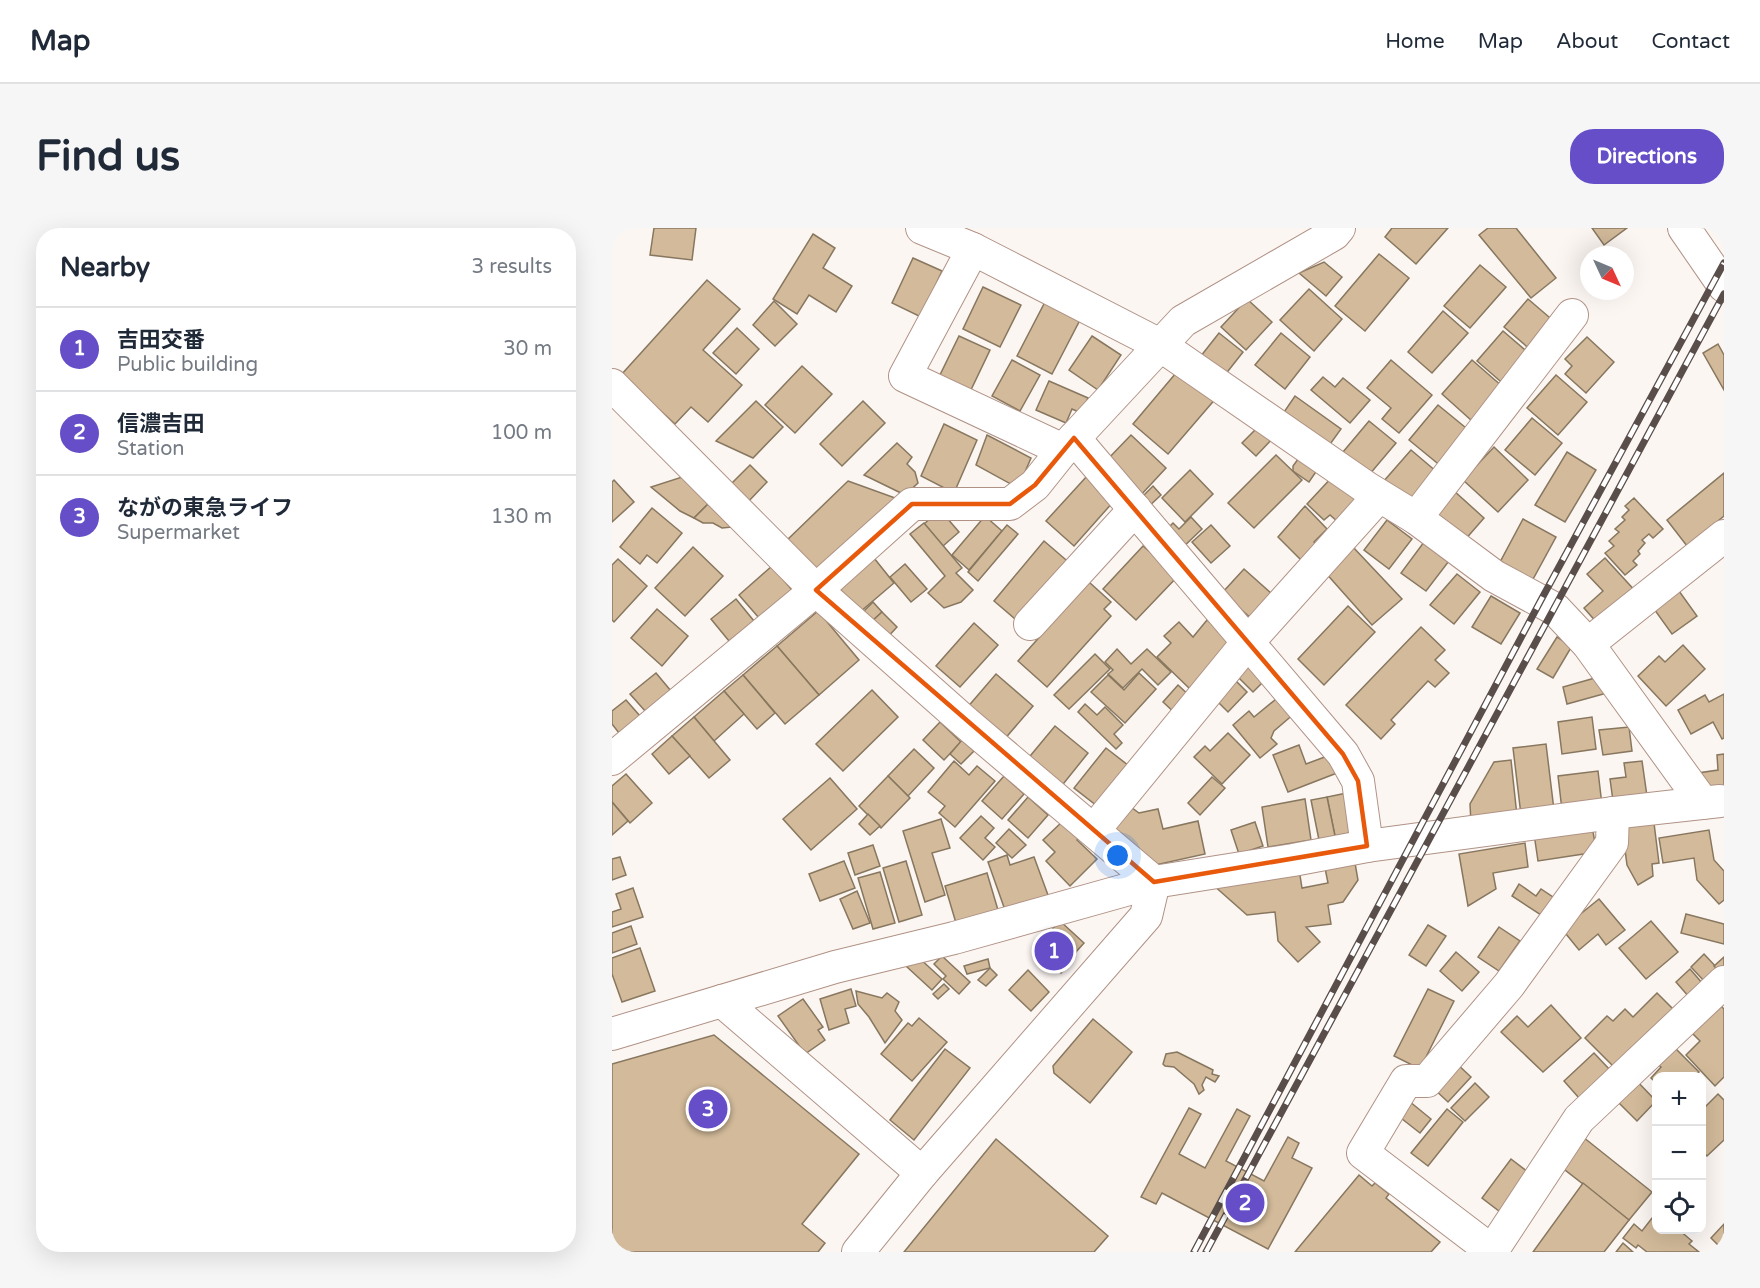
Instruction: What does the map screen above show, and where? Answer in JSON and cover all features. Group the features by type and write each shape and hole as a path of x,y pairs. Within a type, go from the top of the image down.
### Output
{"street":[{"path":"922,228 973,249 1160,345 1379,496 1416,518 1494,576 1555,609 1588,645 1713,802"},
{"path":"612,759 816,590 912,504 1010,504 1035,485 1069,444 1183,321 1334,234 1339,228"},
{"path":"1684,228 1724,286"},
{"path":"973,249 905,376 1069,444 1135,509 1343,754 1358,781 1367,846"},
{"path":"1416,518 1572,315"},
{"path":"612,385 816,590 965,722 1154,882"},
{"path":"1094,830 1248,642 1379,496"},
{"path":"1030,624 1135,509"},
{"path":"1588,645 1724,536"},
{"path":"612,1034 835,967 954,938 1154,882 1367,846 1713,802"},
{"path":"1613,813 1612,843 1509,985 1427,1081 1406,1081 1363,1154 1487,1250 1579,1119 1724,982"},
{"path":"858,1252 922,1173 1146,916 1154,882"},
{"path":"722,1001 922,1173"}],"highlighted area":[{"path":"1074,438 1343,754 1358,781 1367,846 1154,882 816,590 912,504 1010,504 1035,485"}],"building":[{"path":"654,228 696,228 692,260 650,255"},
{"path":"1392,228 1448,228 1416,264 1385,237"},
{"path":"1488,228 1516,228 1556,278 1531,298 1479,235"},
{"path":"1592,228 1627,228 1604,245"},
{"path":"813,234 835,248 823,268 852,286 836,312 809,295 797,314 773,299"},
{"path":"1379,254 1409,278 1365,331 1335,306"},
{"path":"913,258 942,271 921,317 892,303"},
{"path":"1324,262 1342,277 1326,296 1299,273"},
{"path":"1480,265 1506,287 1470,328 1444,306"},
{"path":"707,280 740,309 703,350 742,385 708,422 691,407 675,424 621,375"},
{"path":"983,287 1021,305 1000,347 963,329"},
{"path":"1309,289 1342,319 1314,351 1280,320"},
{"path":"1247,299 1272,322 1246,350 1221,327"},
{"path":"1528,299 1556,323 1532,351 1504,327"},
{"path":"1046,300 1081,318 1052,374 1017,356"},
{"path":"774,301 797,324 775,346 753,325"},
{"path":"1443,311 1468,333 1432,373 1408,352"},
{"path":"737,328 759,349 736,374 713,353"},
{"path":"1503,331 1532,356 1507,387 1477,361"},
{"path":"1219,333 1243,352 1221,380 1197,361"},
{"path":"1281,333 1310,357 1285,389 1255,365"},
{"path":"959,336 990,350 969,394 938,379"},
{"path":"1092,336 1121,355 1098,390 1069,370"},
{"path":"1587,337 1614,362 1586,393 1565,374 1572,366 1565,359"},
{"path":"1718,344 1724,355 1724,390 1703,353"},
{"path":"1012,360 1040,375 1020,411 992,396"},
{"path":"1391,360 1432,395 1399,433 1382,419 1391,408 1367,388"},
{"path":"1472,360 1503,387 1472,421 1442,394"},
{"path":"802,366 832,394 795,433 765,405"},
{"path":"1181,367 1217,397 1168,454 1133,424"},
{"path":"1556,375 1587,402 1558,435 1527,408"},
{"path":"1323,377 1335,387 1343,378 1370,400 1350,423 1311,390"},
{"path":"1049,381 1088,398 1081,413 1072,409 1066,423 1036,410"},
{"path":"1295,396 1341,429 1328,447 1282,415"},
{"path":"756,401 783,427 753,458 716,441"},
{"path":"863,401 885,423 842,466 820,444"},
{"path":"1438,405 1471,432 1442,467 1409,440"},
{"path":"1532,418 1562,443 1535,475 1505,450"},
{"path":"1369,421 1396,443 1369,475 1343,452"},
{"path":"944,424 977,440 954,493 921,476"},
{"path":"1260,425 1273,438 1256,456 1242,443"},
{"path":"987,435 1031,458 1018,488 976,465"},
{"path":"1131,435 1166,468 1140,496 1105,462"},
{"path":"897,443 912,457 907,464 915,472 918,483 905,495 864,475"},
{"path":"1494,447 1528,480 1498,512 1463,480"},
{"path":"1411,450 1437,472 1409,505 1383,482"},
{"path":"1304,451 1322,463 1309,482 1293,471 1293,466"},
{"path":"1567,452 1596,470 1565,522 1535,505"},
{"path":"1276,455 1302,480 1254,528 1228,503"},
{"path":"750,465 767,482 747,503 729,486"},
{"path":"1190,470 1213,494 1185,522 1162,498"},
{"path":"1724,473 1724,516 1687,546 1667,520"},
{"path":"1334,475 1360,499 1338,522 1330,515 1324,520 1307,504"},
{"path":"1087,476 1114,501 1074,546 1046,521"},
{"path":"682,477 709,503 694,518 680,511 651,487"},
{"path":"614,480 634,502 612,522 612,482"},
{"path":"848,481 898,499 816,575 784,543"},
{"path":"1153,486 1161,495 1146,509 1138,501"},
{"path":"1453,490 1484,518 1464,541 1432,513"},
{"path":"1634,498 1663,529 1653,538 1649,534 1642,540 1645,543 1638,551 1640,554 1633,561 1637,565 1625,575 1605,553 1614,546 1609,541 1619,532 1615,529 1625,520 1622,517 1629,510 1625,506"},
{"path":"709,503 733,527 722,528 694,518"},
{"path":"1305,506 1327,529 1314,542 1319,547 1304,563 1278,537"},
{"path":"652,508 682,533 657,563 647,555 640,564 620,547"},
{"path":"940,510 959,532 943,546 924,524"},
{"path":"985,516 1002,531 969,570 952,555"},
{"path":"1191,517 1202,529 1178,552 1161,535 1173,523 1179,529"},
{"path":"1523,519 1556,537 1532,581 1499,564"},
{"path":"1387,520 1412,539 1389,569 1364,550"},
{"path":"924,523 962,568 956,573 973,590 961,602 944,608 928,593 945,576 910,534"},
{"path":"1007,525 1018,534 978,581 968,572"},
{"path":"1211,525 1230,546 1211,563 1192,542"},
{"path":"1044,541 1072,565 1021,624 994,601"},
{"path":"1424,542 1449,561 1426,591 1401,573"},
{"path":"1143,546 1178,576 1136,620 1103,589"},
{"path":"1352,546 1402,599 1372,625 1324,571"},
{"path":"693,547 723,576 685,616 655,588"},
{"path":"874,558 894,583 860,612 839,588"},
{"path":"1605,558 1638,594 1598,624 1584,608 1603,591 1587,574"},
{"path":"618,559 647,586 614,622 612,620 612,565"},
{"path":"905,564 927,589 911,602 890,577"},
{"path":"772,566 792,590 759,618 739,595"},
{"path":"1244,569 1273,595 1252,619 1222,593"},
{"path":"1457,574 1480,592 1454,624 1430,605"},
{"path":"1089,582 1111,602 1104,609 1111,616 1047,687 1018,661"},
{"path":"1679,591 1697,616 1672,634 1654,609"},
{"path":"1491,596 1520,613 1501,644 1472,627"},
{"path":"736,599 754,621 729,641 711,619"},
{"path":"873,602 882,612 869,624 860,615"},
{"path":"1348,606 1375,632 1324,685 1298,659"},
{"path":"657,609 688,636 662,666 631,638"},
{"path":"818,611 859,660 819,695 777,646"},
{"path":"882,612 897,627 885,640 869,624"},
{"path":"1207,620 1233,641 1191,690 1157,657 1171,643 1164,636 1179,622 1193,637"},
{"path":"974,623 998,645 960,687 936,666"},
{"path":"1421,627 1445,650 1435,660 1449,673 1435,687 1428,681 1391,720 1395,724 1381,739 1346,705"},
{"path":"1557,637 1572,646 1553,678 1537,669"},
{"path":"1683,645 1705,669 1666,706 1638,676 1659,656 1665,662"},
{"path":"777,646 819,695 785,724 743,675"},
{"path":"1117,649 1131,664 1147,649 1171,672 1158,685 1142,669 1123,688 1108,674 1113,670 1105,662"},
{"path":"1095,654 1110,669 1069,709 1054,695"},
{"path":"1249,656 1269,676 1253,692 1233,672"},
{"path":"656,673 671,691 646,712 630,694"},
{"path":"1139,673 1156,689 1125,723 1091,692 1108,675 1124,690"},
{"path":"996,674 1033,706 1003,741 966,709"},
{"path":"743,675 775,713 757,729 724,691"},
{"path":"1602,676 1607,693 1567,704 1563,687"},
{"path":"1232,677 1247,692 1228,712 1213,697"},
{"path":"1178,685 1192,698 1177,715 1163,702"},
{"path":"872,690 898,717 843,771 816,744"},
{"path":"724,691 744,714 714,741 694,717"},
{"path":"1724,694 1724,738 1722,739 1713,722 1691,734 1678,710 1705,695 1709,702"},
{"path":"1281,695 1295,713 1274,731 1271,738 1277,744 1260,758 1233,725 1249,711 1254,717"},
{"path":"626,700 640,716 619,733 612,724 612,711"},
{"path":"1085,704 1097,715 1105,707 1123,725 1114,734 1122,743 1116,749 1078,712"},
{"path":"694,717 730,760 709,778 672,736"},
{"path":"1592,717 1596,749 1562,754 1558,722"},
{"path":"940,722 961,742 944,760 923,740"},
{"path":"1055,726 1088,753 1060,788 1026,761"},
{"path":"1629,727 1632,751 1603,755 1599,730"},
{"path":"1228,733 1250,755 1222,784 1194,757 1205,746 1210,751"},
{"path":"672,736 690,756 669,774 652,754"},
{"path":"962,740 974,751 961,764 950,754"},
{"path":"1546,744 1554,810 1521,815 1513,748"},
{"path":"1299,745 1306,764 1330,755 1337,773 1288,792 1273,755"},
{"path":"1106,748 1133,769 1101,809 1074,788"},
{"path":"914,749 934,768 908,796 888,776"},
{"path":"1724,754 1724,789 1700,792 1698,773 1718,770 1717,755"},
{"path":"1511,760 1517,816 1471,824 1470,804 1494,762"},
{"path":"954,761 969,775 977,766 995,781 955,827 939,813 945,806 928,792"},
{"path":"1642,761 1647,796 1613,801 1610,779 1626,777 1624,763"},
{"path":"1598,771 1602,805 1562,810 1558,776"},
{"path":"626,774 652,803 630,823 612,802 612,786"},
{"path":"888,776 910,798 881,828 859,806"},
{"path":"1004,776 1024,794 1002,819 982,801"},
{"path":"1212,777 1225,788 1200,815 1188,803"},
{"path":"830,778 857,809 811,850 783,819"},
{"path":"1347,793 1355,832 1335,836 1327,797"},
{"path":"1028,797 1048,815 1028,838 1008,820"},
{"path":"1327,797 1335,836 1319,840 1311,800"},
{"path":"1305,799 1311,840 1268,847 1262,807"},
{"path":"612,802 628,821 612,835"},
{"path":"1124,802 1139,813 1158,809 1163,829 1198,821 1205,854 1151,866 1103,829"},
{"path":"868,814 880,826 870,835 859,824"},
{"path":"981,816 994,828 985,838 995,847 983,860 960,838"},
{"path":"941,819 950,848 932,853 945,895 925,902 903,831"},
{"path":"1063,821 1080,837 1077,840 1097,859 1070,886 1046,861 1055,852 1043,840"},
{"path":"1255,822 1263,846 1239,854 1231,830"},
{"path":"1654,823 1659,863 1652,864 1653,876 1638,885 1627,865 1622,827"},
{"path":"1592,826 1595,843 1590,853 1538,861 1534,834"},
{"path":"1009,829 1026,845 1012,858 996,843"},
{"path":"1709,830 1714,860 1724,871 1724,900 1719,904 1697,880 1694,858 1663,863 1659,838"},
{"path":"1525,843 1528,867 1493,873 1496,889 1468,906 1459,854"},
{"path":"873,845 880,866 855,875 848,853"},
{"path":"1007,855 1010,865 1034,857 1048,895 1005,910 988,862"},
{"path":"620,857 626,875 612,880 612,859"},
{"path":"844,861 855,888 820,901 809,874"},
{"path":"906,861 922,915 899,922 883,868"},
{"path":"1355,863 1358,880 1343,902 1328,905 1331,924 1306,927 1320,942 1298,962 1278,941 1275,912 1247,915 1212,884 1299,869 1302,888 1328,883 1325,868"},
{"path":"880,872 895,923 873,929 858,878"},
{"path":"987,873 998,910 956,923 945,886"},
{"path":"1519,884 1536,896 1541,889 1556,899 1544,917 1512,896"},
{"path":"633,888 643,917 612,927 612,912 621,909 616,894"},
{"path":"857,891 870,923 853,929 840,899"},
{"path":"1599,899 1625,930 1606,945 1598,934 1579,950 1562,929"},
{"path":"1686,914 1724,924 1724,944 1681,933"},
{"path":"1060,921 1084,943 1066,963 1068,965 1061,973 1035,948"},
{"path":"1651,921 1678,952 1646,979 1619,948"},
{"path":"1428,925 1446,936 1426,966 1409,955"},
{"path":"631,926 637,944 612,953 612,933"},
{"path":"1499,927 1520,941 1499,971 1478,957"},
{"path":"640,948 655,991 622,1002 612,974 612,958"},
{"path":"1456,952 1479,972 1462,991 1440,971"},
{"path":"1704,954 1718,969 1705,982 1691,967"},
{"path":"917,956 942,979 932,990 907,967"},
{"path":"942,956 970,982 959,994 943,979 946,976 934,964"},
{"path":"1724,957 1724,976 1714,966"},
{"path":"988,959 990,968 967,974 964,966"},
{"path":"990,968 997,975 986,986 978,980"},
{"path":"1690,969 1703,984 1689,997 1676,982"},
{"path":"1028,970 1049,992 1031,1011 1009,990"},
{"path":"944,984 949,989 938,999 933,994"},
{"path":"851,989 856,1006 845,1009 849,1023 829,1030 820,999"},
{"path":"1428,989 1454,1001 1420,1069 1394,1056"},
{"path":"856,991 882,998 887,993 899,1002 895,1011 902,1020 885,1043 858,1004"},
{"path":"1657,993 1680,1016 1621,1074 1585,1038 1607,1016 1613,1021 1625,1009 1633,1017"},
{"path":"803,999 823,1027 818,1030 825,1040 805,1054 778,1016"},
{"path":"1719,1004 1724,1009 1724,1077 1715,1086 1706,1076 1706,1072 1702,1072 1686,1055 1700,1041 1690,1031"},
{"path":"1551,1005 1581,1038 1543,1072 1501,1032 1517,1016 1528,1027"},
{"path":"919,1018 947,1042 912,1081 881,1054 908,1023 912,1026"},
{"path":"1093,1019 1132,1052 1090,1103 1054,1073 1053,1066"},
{"path":"714,1035 859,1154 802,1224 825,1243 818,1252 612,1252 612,1064"},
{"path":"1673,1046 1699,1072 1656,1072 1661,1067 1656,1063"},
{"path":"945,1049 970,1068 914,1140 890,1120"},
{"path":"1177,1052 1213,1070 1212,1074 1219,1076 1215,1082 1206,1077 1202,1085 1204,1090 1199,1094 1194,1084 1174,1067 1163,1064 1166,1054"},
{"path":"1594,1053 1610,1070 1579,1098 1564,1081"},
{"path":"1455,1062 1471,1077 1448,1102 1432,1087"},
{"path":"1635,1079 1652,1097 1652,1105 1637,1121 1615,1099"},
{"path":"1475,1083 1489,1097 1465,1121 1451,1108"},
{"path":"1718,1094 1724,1100 1724,1140 1707,1156 1706,1155 1706,1106"},
{"path":"1409,1101 1431,1119 1420,1133 1397,1115"},
{"path":"1189,1108 1201,1114 1179,1154 1205,1168 1237,1109 1250,1116 1226,1161 1264,1181 1288,1137 1299,1143 1292,1158 1312,1168 1268,1249 1162,1193 1156,1204 1141,1197"},
{"path":"1447,1109 1463,1122 1428,1166 1411,1153"},
{"path":"1583,1137 1652,1192 1629,1220 1560,1166"},
{"path":"996,1139 1108,1236 1094,1252 904,1252"},
{"path":"1511,1159 1537,1179 1508,1218 1482,1198"},
{"path":"1359,1175 1372,1186 1375,1183 1389,1194 1386,1198 1440,1242 1431,1252 1295,1252"},
{"path":"1583,1183 1629,1220 1604,1252 1533,1252"},
{"path":"1652,1218 1652,1234 1684,1234 1692,1241 1689,1244 1699,1252 1647,1252 1638,1245 1636,1248 1623,1238 1634,1224 1642,1231"},
{"path":"1724,1224 1724,1251 1711,1238"},
{"path":"1623,1243 1633,1252 1616,1252"}],"railway":[{"path":"1194,1252 1541,600 1724,263"},
{"path":"1206,1252 1724,294"}],"place":[{"name":"吉田交番","path":"1054,951"},
{"name":"ながの東急ライフ","path":"708,1109"},
{"name":"信濃吉田","path":"1245,1203"}]}
